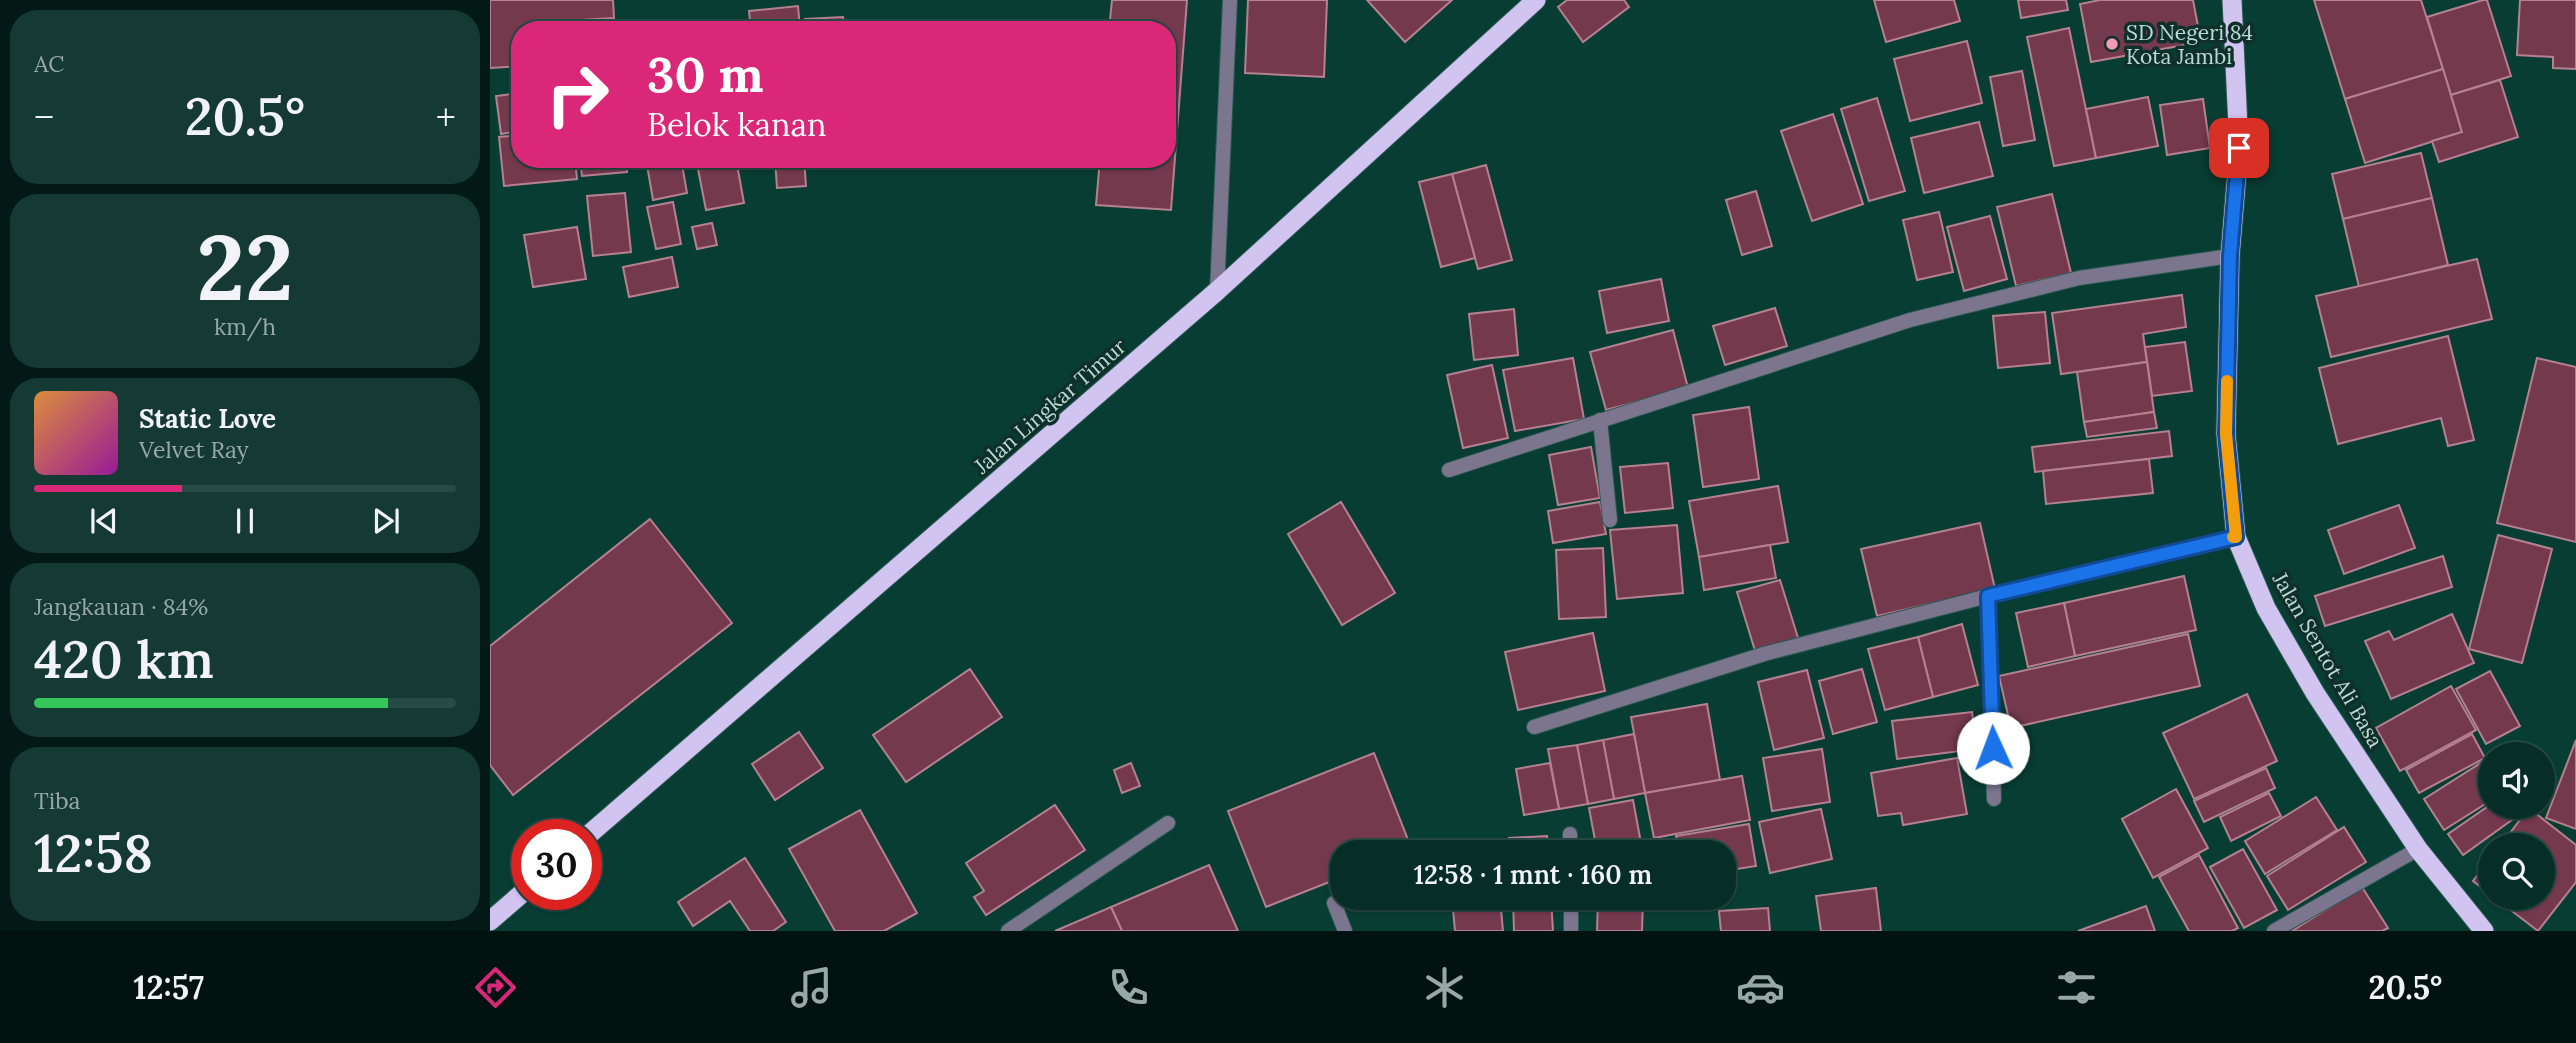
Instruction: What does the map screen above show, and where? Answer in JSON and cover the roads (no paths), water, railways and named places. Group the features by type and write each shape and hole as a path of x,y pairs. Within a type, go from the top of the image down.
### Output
{"highway":[{"name":"Jalan Lingkar Timur","path":"602,823 1217,291 1536,0"},
{"name":"Jalan Sentot Ali Basa","path":"2232,0 2239,148 2230,256 2226,434 2236,537 2266,608 2301,668 2418,849 2483,931"},
{"path":"490,920 511,902"}],"street":[{"path":"1217,291 1230,0"},
{"path":"1449,470 1910,320 2079,278 2230,256"},
{"path":"1600,420 1610,520"},
{"path":"1534,727 1764,654 1988,596 2236,537"},
{"path":"1988,596 1994,799"},
{"path":"1008,931 1168,823"},
{"path":"1570,834 1570,840"},
{"path":"2274,931 2418,849"},
{"path":"1337,910 1345,931"},
{"path":"1571,910 1571,931"}],"place":[{"name":"SD Negeri 84 Kota Jambi","path":"2112,44"}]}
